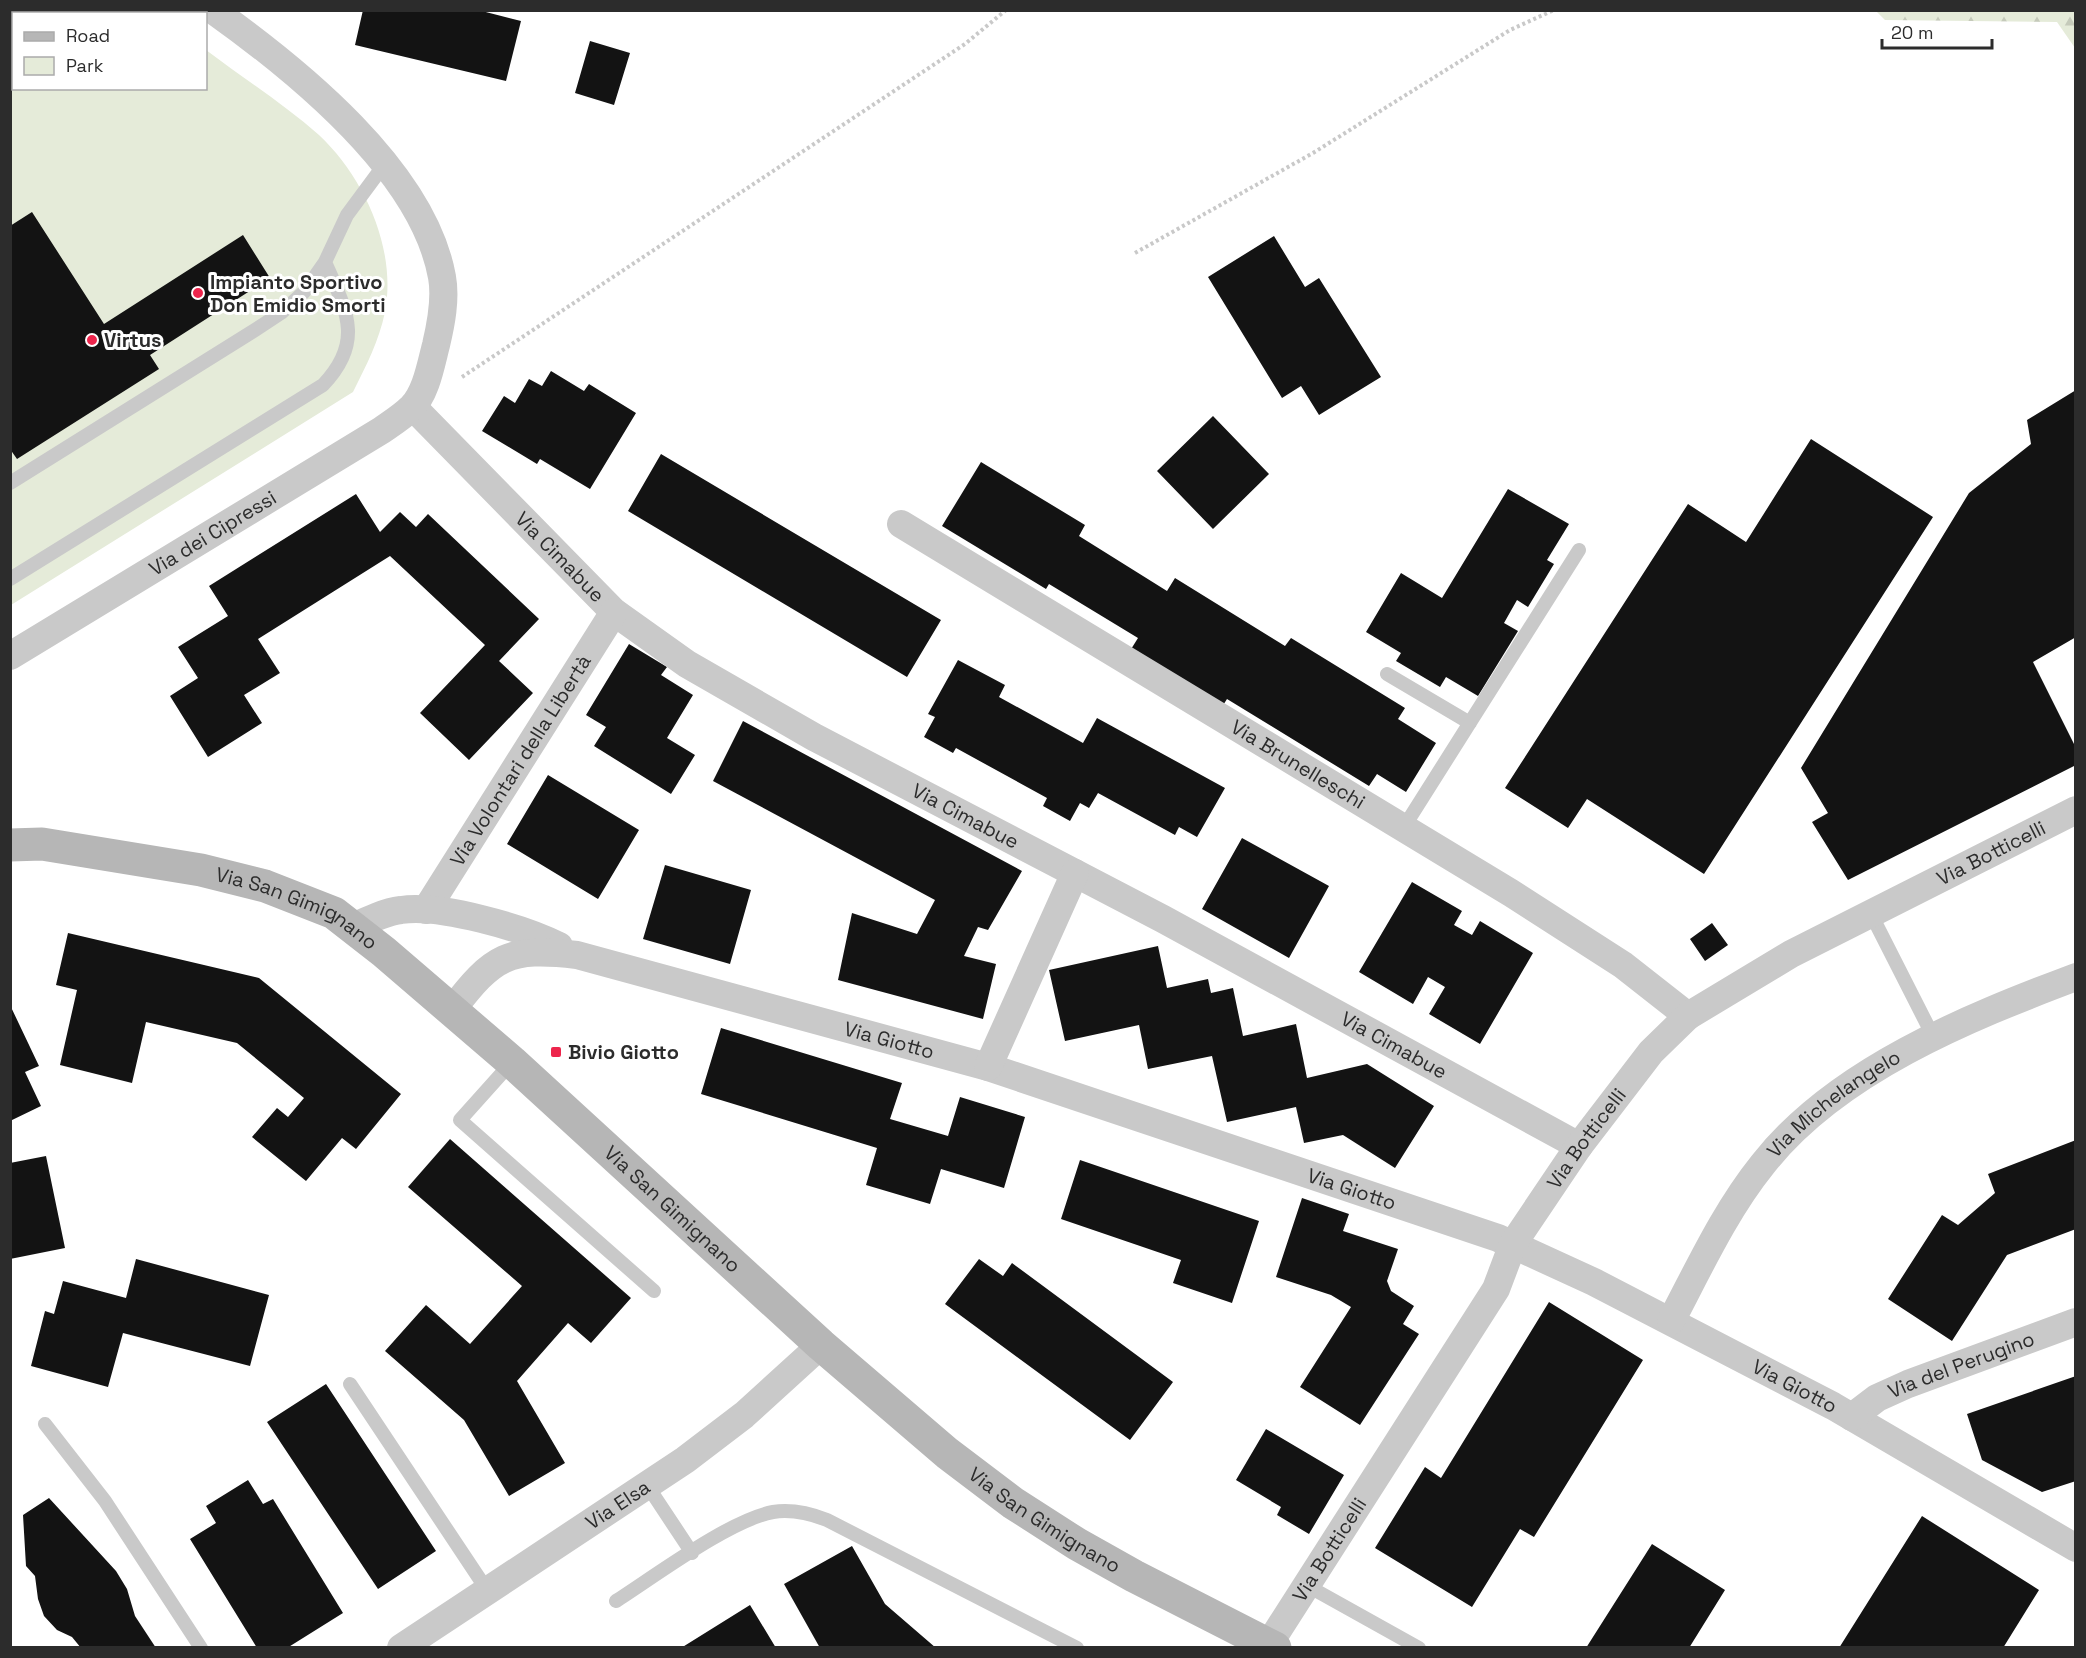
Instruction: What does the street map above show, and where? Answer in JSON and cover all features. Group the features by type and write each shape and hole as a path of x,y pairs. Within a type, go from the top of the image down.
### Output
{"main road":[{"name":"Via San Gimignano","path":"10,834 26,844 171,864 248,880 312,903 353,927 512,1062 821,1345 947,1453 1034,1517 1126,1572 1272,1646"}],"street":[{"path":"213,10 291,68 384,165 410,199 428,231 442,279 443,302 437,340 424,384 413,407"},
{"name":"Via Cimabue","path":"413,407 614,612 654,643 737,694 1075,873 1579,1146"},
{"name":"Via dei Cipressi","path":"10,656 382,430 413,407"},
{"name":"Via Brunelleschi","path":"900,524 1404,827 1623,965 1688,1016"},
{"name":"Via Volontari della Libertà","path":"426,910 614,612"},
{"name":"Via Botticelli","path":"1272,1646 1306,1585 1496,1289 1513,1244 1579,1146 1652,1052 1688,1016 1791,954 2076,810"},
{"path":"988,1067 1075,873"},
{"name":"Via Giotto","path":"353,927 401,910 426,910 511,928 577,955 988,1067 1440,1216 1513,1244 1671,1321 1852,1416 2076,1548"},
{"name":"Via Giotto","path":"452,1010 478,977 510,956 529,951 577,955"},
{"name":"Via Michelangelo","path":"1671,1321 1725,1222 1774,1151 1801,1124 1832,1098 1880,1066 1934,1038 2076,977"},
{"name":"Via del Perugino","path":"1852,1416 1877,1398 1908,1384 2076,1322"},
{"name":"Via Elsa","path":"401,1647 647,1485 726,1430 821,1345"}],"lane":[{"path":"10,483 281,313 304,292 325,262 347,215 384,165"},
{"path":"10,579 324,385 340,366 349,339 347,312 325,262"},
{"path":"1404,827 1579,550"},
{"path":"1387,674 1470,723"},
{"path":"1871,914 1934,1038"},
{"path":"512,1062 460,1120 654,1292"},
{"path":"350,1384 487,1590"},
{"path":"45,1424 99,1492 201,1647"},
{"path":"647,1485 692,1553"},
{"path":"616,1601 725,1533 764,1514 794,1511 813,1515 1077,1647"},
{"path":"1306,1585 1419,1647"}],"path":[{"path":"460,377 965,45 1006,10"},
{"path":"1136,253 1313,153 1510,30 1554,10"}],"green space":[{"name":"Impianto Sportivo Don Emidio Smorti","path":"11,11 153,11 155,12 12,12 12,90 207,90 207,51 319,135 350,172 363,193 381,239 386,264 385,312 372,353 353,392 11,605"},
{"path":"1876,11 2075,11 2075,48 2057,22 1885,20"}],"building":[{"path":"363,10 478,10 521,21 506,81 355,45"},
{"path":"590,41 630,53 614,105 575,93"},
{"name":"Virtus","path":"32,212 104,324 243,235 270,278 150,355 159,369 17,459 10,449 10,226"},
{"path":"1274,236 1305,287 1319,278 1381,377 1319,415 1301,386 1282,398 1208,277"},
{"path":"551,371 584,391 589,384 636,413 590,489 540,459 537,464 482,431 504,396 515,403 529,379 542,386"},
{"path":"2076,390 2076,637 2033,662 2076,748 2076,765 1848,880 1812,822 1828,813 1801,768 1969,493 2031,444 2027,420"},
{"path":"1213,416 1269,474 1213,529 1157,471"},
{"path":"1811,439 1933,517 1704,874 1587,799 1568,828 1505,788 1688,504 1746,542"},
{"path":"661,454 941,620 907,677 628,511"},
{"path":"981,462 1085,525 1079,536 1167,591 1175,578 1285,646 1291,638 1405,708 1398,719 1436,743 1406,792 1377,774 1369,786 1227,699 1220,710 1128,654 1138,638 1049,584 1046,589 942,526"},
{"path":"1508,489 1569,524 1547,560 1554,564 1528,607 1517,600 1504,623 1518,631 1478,696 1446,677 1440,687 1396,661 1401,653 1366,632 1401,573 1442,598"},
{"path":"356,494 380,532 400,512 416,527 428,514 539,619 499,661 533,693 469,760 420,713 485,645 390,556 258,639 280,673 244,695 262,723 208,757 170,696 198,678 178,647 228,616 209,586"},
{"path":"629,644 667,667 661,675 693,695 667,738 695,755 671,794 594,746 606,727 586,715"},
{"path":"958,660 1005,685 999,697 1083,743 1097,718 1225,788 1197,837 1179,827 1175,835 1098,793 1089,808 1080,803 1070,821 1043,806 1047,798 956,748 953,753 924,737 935,717 928,714"},
{"path":"743,721 1022,871 988,930 978,927 964,956 996,964 983,1019 838,980 852,913 917,934 935,900 713,781"},
{"path":"548,775 639,830 598,899 507,844"},
{"path":"1242,838 1329,886 1289,958 1202,909"},
{"path":"665,865 751,890 730,964 643,939"},
{"path":"1412,882 1462,911 1454,925 1472,935 1480,921 1533,953 1480,1044 1429,1014 1445,987 1428,977 1413,1004 1359,972"},
{"path":"1712,923 1728,945 1705,961 1690,939"},
{"path":"68,933 259,978 401,1094 356,1149 342,1138 306,1181 252,1137 277,1108 288,1117 304,1098 237,1043 146,1022 132,1083 60,1065 77,990 56,985"},
{"path":"1158,946 1167,988 1208,979 1211,993 1233,988 1243,1036 1296,1024 1307,1078 1367,1064 1434,1106 1395,1168 1343,1135 1304,1143 1296,1107 1227,1122 1212,1056 1148,1069 1139,1025 1065,1041 1049,970"},
{"path":"10,1005 39,1066 25,1072 41,1106 10,1121"},
{"path":"721,1028 902,1083 890,1119 948,1136 960,1097 1025,1117 1004,1188 941,1169 930,1204 866,1185 877,1148 701,1094"},
{"path":"450,1139 631,1298 591,1343 568,1323 517,1381 565,1463 509,1496 464,1420 385,1351 426,1305 470,1344 522,1286 408,1187"},
{"path":"2076,1140 2076,1229 2007,1255 1952,1341 1888,1299 1942,1215 1958,1225 1995,1193 1988,1174"},
{"path":"46,1156 65,1248 10,1259 10,1163"},
{"path":"1080,1160 1259,1221 1232,1303 1173,1283 1181,1260 1061,1219"},
{"path":"1302,1198 1349,1214 1343,1231 1398,1249 1387,1281 1391,1291 1414,1306 1403,1324 1419,1334 1360,1425 1300,1387 1351,1307 1331,1295 1276,1277"},
{"path":"136,1259 269,1295 250,1366 123,1333 108,1387 31,1366 45,1311 54,1314 63,1281 126,1298"},
{"path":"979,1259 1003,1276 1012,1263 1173,1382 1130,1440 945,1304"},
{"path":"1549,1302 1643,1360 1534,1537 1520,1529 1472,1607 1375,1548 1425,1467 1441,1478"},
{"path":"2076,1376 2076,1481 2042,1492 1982,1460 1967,1414"},
{"path":"326,1384 436,1551 378,1589 267,1422"},
{"path":"1266,1429 1344,1475 1309,1534 1277,1515 1281,1507 1236,1480"},
{"path":"248,1480 263,1504 273,1499 343,1613 287,1648 257,1648 190,1539 216,1523 206,1506"},
{"path":"49,1498 116,1571 127,1589 135,1616 156,1648 81,1648 72,1637 57,1630 44,1616 38,1599 35,1576 26,1566 23,1515"},
{"path":"1922,1516 2039,1590 2003,1648 1839,1648"},
{"path":"1652,1544 1725,1590 1689,1648 1586,1648"},
{"path":"852,1546 885,1604 936,1648 820,1648 784,1584"},
{"path":"750,1605 776,1648 681,1648"}],"place":[{"name":"Impianto Sportivo Don Emidio Smorti","path":"198,293"},
{"name":"Virtus","path":"92,340"},
{"name":"Bivio Giotto","path":"556,1052"}]}
